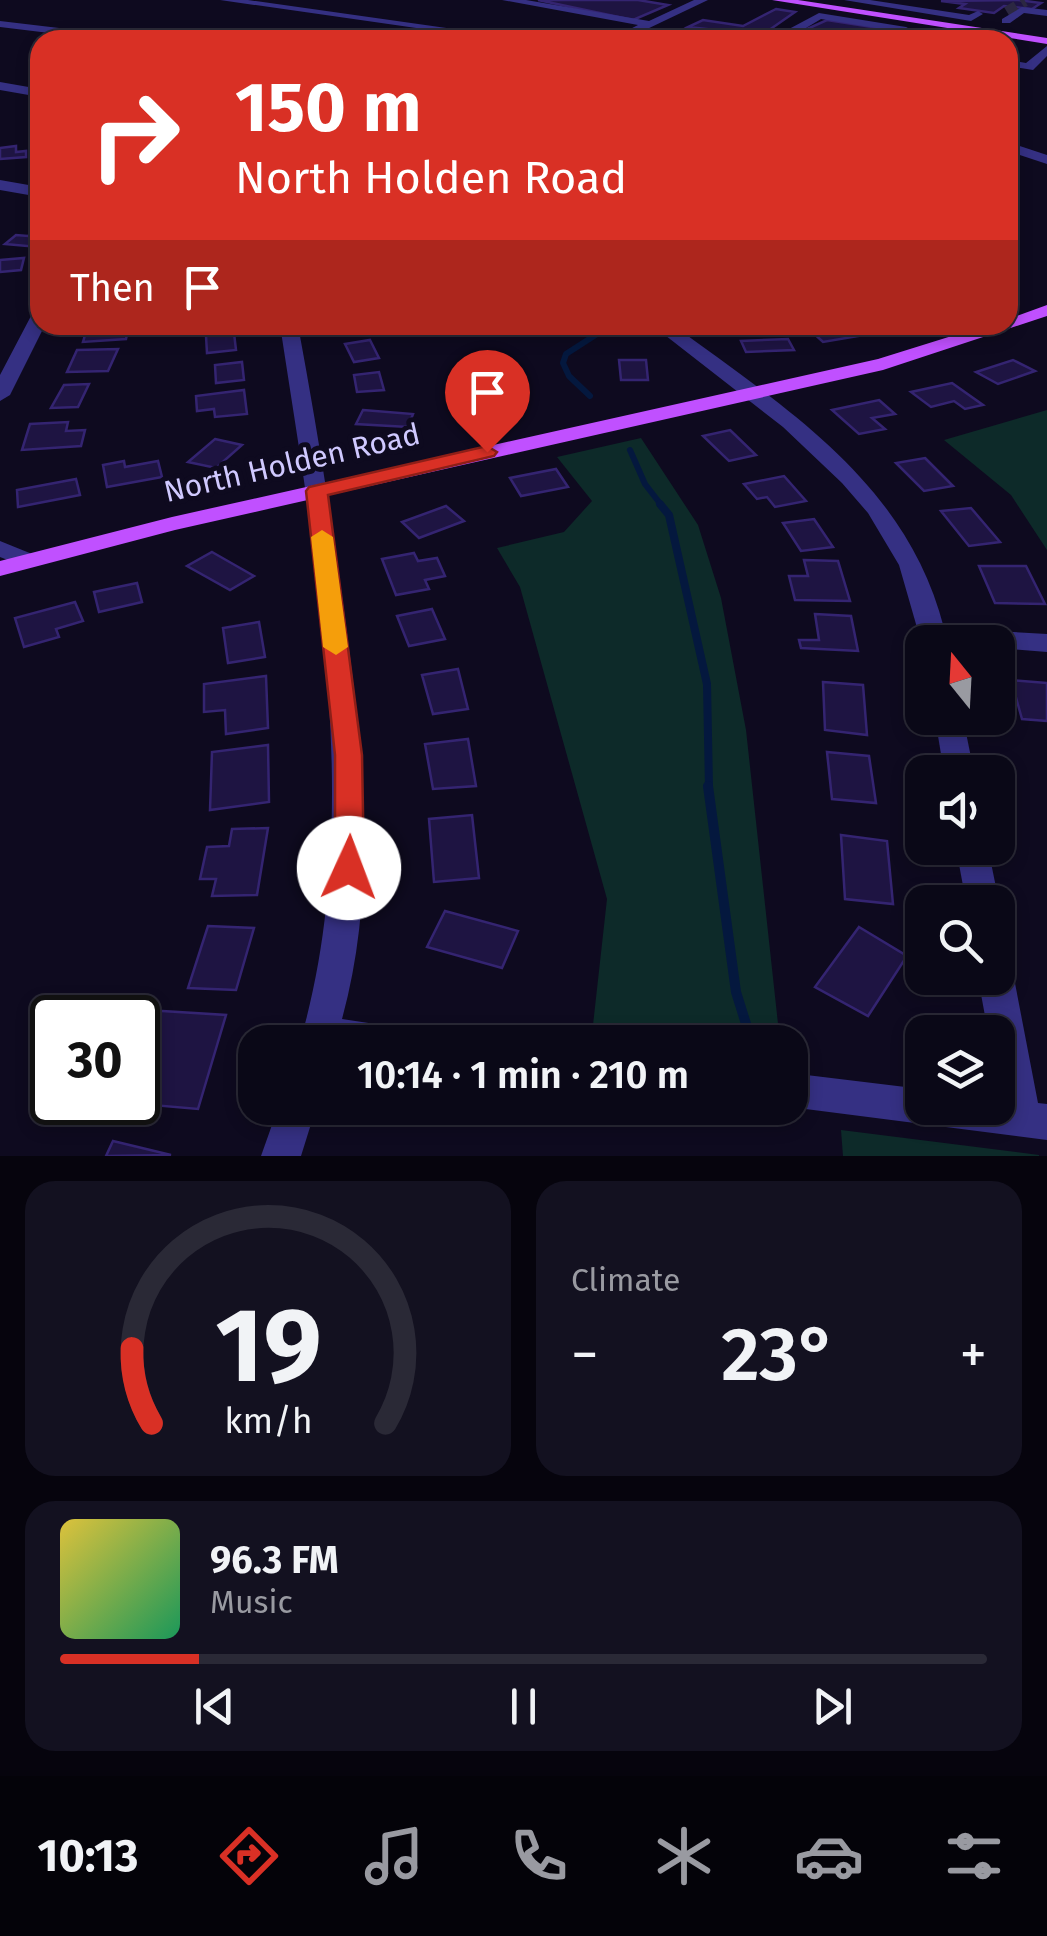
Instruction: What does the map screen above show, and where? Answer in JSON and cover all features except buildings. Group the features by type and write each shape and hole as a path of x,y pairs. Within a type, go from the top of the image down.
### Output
{"main road":[{"path":"778,0 921,12 975,30"},
{"path":"1018,38 1047,41"},
{"name":"North Holden Road","path":"1018,320 1047,310"},
{"name":"North Holden Road","path":"0,569 317,491 883,364 973,335"}],"street":[{"path":"225,0 450,30"},
{"path":"506,0 650,24"},
{"path":"637,30 703,0"},
{"path":"876,0 921,12 972,18 978,14"},
{"path":"856,1 899,4"},
{"path":"800,30 794,29 819,16 978,14 1047,2"},
{"path":"1017,10 1047,16"},
{"path":"995,30 1017,10"},
{"path":"903,30 921,12"},
{"path":"0,24 51,30"},
{"path":"1018,64 1029,66 1047,49"},
{"path":"0,86 30,90"},
{"path":"1018,150 1047,160"},
{"path":"0,185 30,190"},
{"path":"0,395 30,335"},
{"path":"290,335 317,491 349,755 352,839 344,927 323,1025"},
{"path":"674,335 748,392 844,474 875,506 901,544 929,625"},
{"path":"0,548 28,560"},
{"path":"1015,642 1047,643"},
{"path":"1001,995 1034,1120"},
{"path":"808,1092 905,1104"},
{"path":"281,1156 291,1125"}],"green space":[{"path":"1047,410 1047,550 1011,495 944,440"},
{"path":"641,438 698,525 721,598 746,730 778,1025 593,1025 607,899 520,587 497,548 564,532 592,501 557,457"},
{"path":"841,1130 1039,1155 1039,1156 843,1156"}],"waterway":[{"path":"590,396 569,376 563,363 566,354 595,335"},
{"path":"630,450 645,484 662,506"},
{"path":"660,504 669,515 707,684 709,788"},
{"path":"708,786 736,992 746,1025"}],"tunnel":[{"path":"1007,12 1025,1"}],"slow traffic":[{"path":"322,537 336,647"}],"route":[{"path":"349,868 349,755 317,491 487,452"}]}
